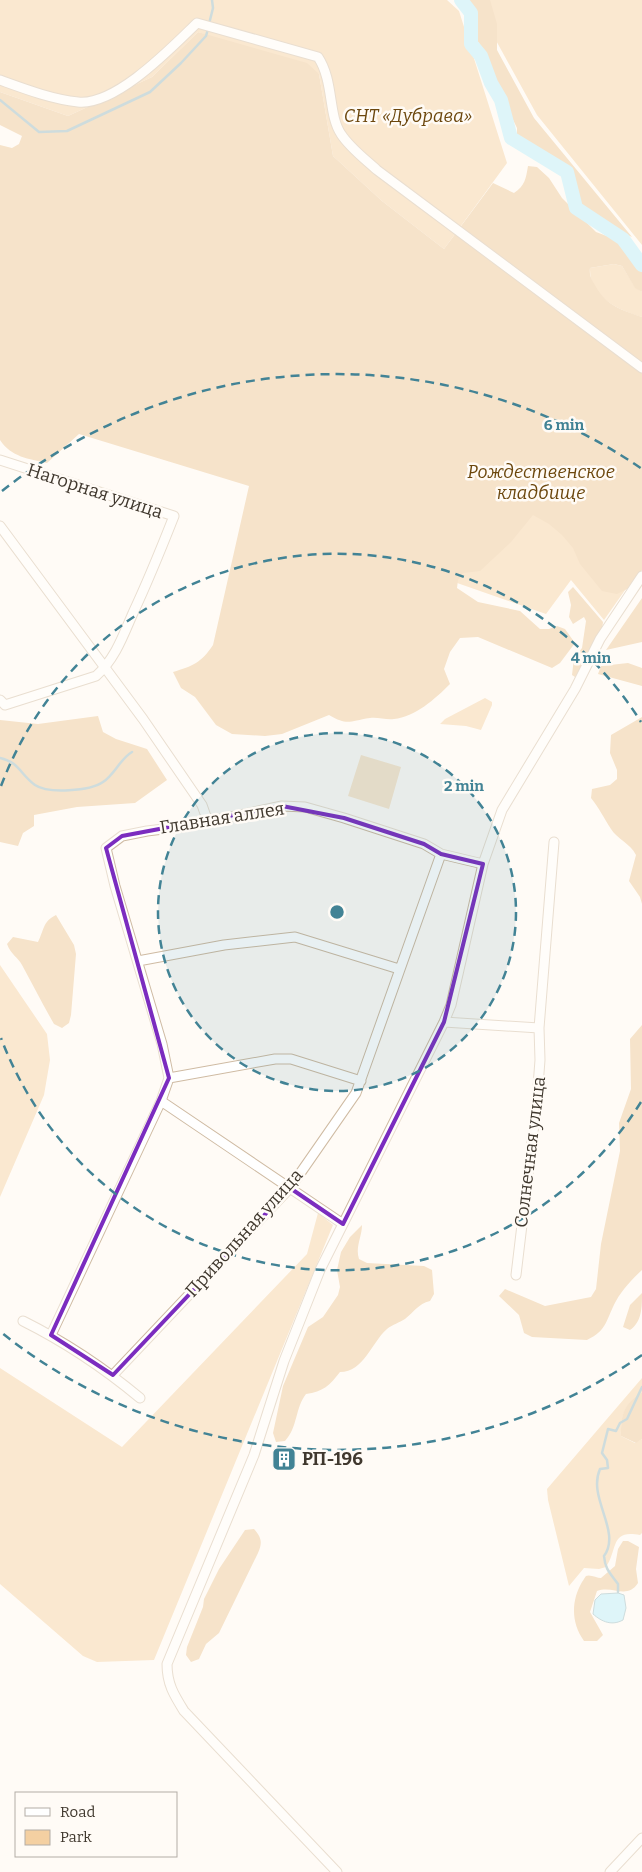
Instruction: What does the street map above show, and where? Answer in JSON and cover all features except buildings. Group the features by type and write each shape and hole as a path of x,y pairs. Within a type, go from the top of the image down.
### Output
{"street":[{"path":"0,80 79,103 98,99 149,69 197,23 318,57 325,67 340,133 355,150 384,176 642,368"},
{"name":"Нагорная улица","path":"0,460 174,516 127,628 106,667"},
{"path":"0,526 106,667 202,805 208,822"},
{"path":"337,1872 184,1711 171,1691 167,1678 167,1664 254,1455 300,1318 343,1224 451,1005 483,864 502,810 575,689 600,639 642,576"},
{"path":"0,700 4,705 96,676 106,667"},
{"name":"Главная аллея","path":"138,961 106,848 122,836 208,822 282,806 305,807 424,844 441,854 483,864"},
{"name":"Солнечная улица","path":"516,1275 536,1116 540,1060 539,1028 554,842"},
{"name":"Привольная улица","path":"113,1375 290,1188 356,1093 362,1081 399,969 441,854"},
{"path":"51,1335 161,1101 169,1078 162,1044 138,961 224,945 295,937 399,969"},
{"path":"444,1022 539,1028"},
{"path":"169,1078 275,1058 291,1059 362,1081"},
{"path":"161,1101 343,1224"},
{"path":"23,1320 51,1335 113,1375 140,1398"},
{"path":"610,1872 642,1838"}],"highlighted area":[{"path":"282,806 344,818 424,844 441,854 483,864 444,1022 343,1224 290,1188 113,1375 51,1335 169,1078 106,848 122,836"}],"green space":[{"name":"СНТ «Дубрава»","path":"0,0 447,0 459,11 507,163 444,249 382,201 333,156 319,74 198,32 152,77 68,116 0,92"},
{"path":"466,0 490,0 497,24 497,50 534,118 632,237 604,222 585,208 579,202 575,182 570,175 529,148 517,136 517,128 498,89 486,53 476,39 473,13"},
{"path":"481,0 642,0 642,245 537,115 493,35"},
{"name":"Рождественское кладбище","path":"198,32 307,63 319,74 333,156 382,201 444,249 493,183 514,193 523,185 528,166 537,167 549,178 562,198 596,232 612,238 642,258 642,292 635,288 622,266 614,264 590,268 590,276 600,293 610,303 642,317 642,570 627,589 617,594 602,591 580,564 573,548 562,535 549,524 533,515 511,542 480,571 463,573 458,580 457,588 478,602 520,611 540,629 549,629 557,626 565,629 575,643 560,663 552,668 478,637 460,638 450,652 444,669 450,684 431,701 410,715 394,719 373,718 345,722 329,715 282,734 265,736 232,734 216,725 195,697 181,688 173,672 196,663 205,656 213,645 249,486 79,434 47,463 15,454 4,446 0,440 0,145 12,148 19,144 22,136 0,125 0,92 68,116 152,77"},
{"path":"614,264 622,266 635,287 642,292 642,317 607,301 594,287 590,268"},
{"path":"448,432 642,566 604,620 571,580 546,614 420,570"},
{"path":"573,587 603,622 602,630 575,677 572,675 574,658 582,648 586,621 584,617 573,624 569,617 571,605 568,592"},
{"path":"642,598 642,642 606,650"},
{"path":"628,663 642,668 642,686 598,674 601,666"},
{"path":"485,698 492,702 492,705 481,730 466,726 440,724 445,719"},
{"path":"98,716 103,732 116,739 147,749 167,780 135,803 77,807 34,815 34,826 23,833 18,846 0,842 0,720 38,724"},
{"path":"642,717 642,904 640,897 629,881 636,855 614,832 591,798 592,789 610,785 617,779 617,770 610,753 611,735"},
{"path":"361,755 401,767 389,809 348,796"},
{"path":"56,915 74,945 76,954 71,1015 69,1023 62,1028 54,1024 22,965 10,951 7,944 13,937 38,942 46,923"},
{"path":"0,965 47,1034 50,1060 44,1095 0,1197"},
{"path":"642,1025 642,1270 621,1293 606,1324 594,1336 587,1340 532,1337 524,1333 519,1315 499,1296 505,1289 545,1306 591,1297 596,1289 601,1244 620,1151 619,1123 631,1089 630,1039"},
{"path":"318,1213 333,1225 154,1660 97,1662 83,1656 0,1584 0,1368 122,1447 307,1254"},
{"path":"362,1225 358,1250 359,1259 367,1263 424,1266 432,1270 434,1294 430,1301 422,1304 405,1319 387,1329 355,1367 348,1371 340,1372 322,1390 306,1394 302,1399 289,1436 285,1441 276,1442 273,1433 283,1386 308,1327 323,1317 338,1295 340,1287 337,1270 341,1252 350,1237"},
{"path":"642,1293 641,1309 637,1323 630,1330 623,1327 630,1305"},
{"path":"642,1378 642,1392 627,1406 623,1416 621,1436 635,1443 642,1439 642,1533 640,1535 624,1535 619,1538 606,1567 599,1569 584,1568 569,1586 547,1489"},
{"path":"642,1392 642,1439 636,1443 621,1436 622,1422 627,1406"},
{"path":"254,1529 261,1540 258,1553 219,1633 206,1644 199,1659 191,1662 186,1655 187,1647 203,1607 204,1599 219,1569 245,1530"},
{"path":"623,1541 628,1541 639,1547 636,1569 638,1583 629,1591 597,1591 590,1612 603,1635 597,1641 584,1641 577,1627 574,1612 578,1589 586,1576 601,1578 615,1566 618,1549"}],"water":[{"path":"618,1593 624,1595 626,1608 623,1620 615,1623 607,1622 593,1614 595,1600 601,1594"}],"waterway":[{"path":"209,24 213,8 212,0"},
{"path":"461,0 471,13 471,44 481,56 491,83 501,100 511,138 567,172 576,208 623,239 642,265"},
{"path":"0,100 39,132 67,131 150,92 206,36 208,29"},
{"path":"0,758 11,762 30,781 41,788 69,790 89,788 103,782 132,752"},
{"path":"618,1592 618,1584 605,1564 604,1556 609,1536 600,1503 597,1480 600,1469 608,1468 607,1460 602,1453 608,1429 616,1431 620,1423 627,1419 642,1387"}],"place":[{"name":"РП-196","path":"284,1459"}]}
